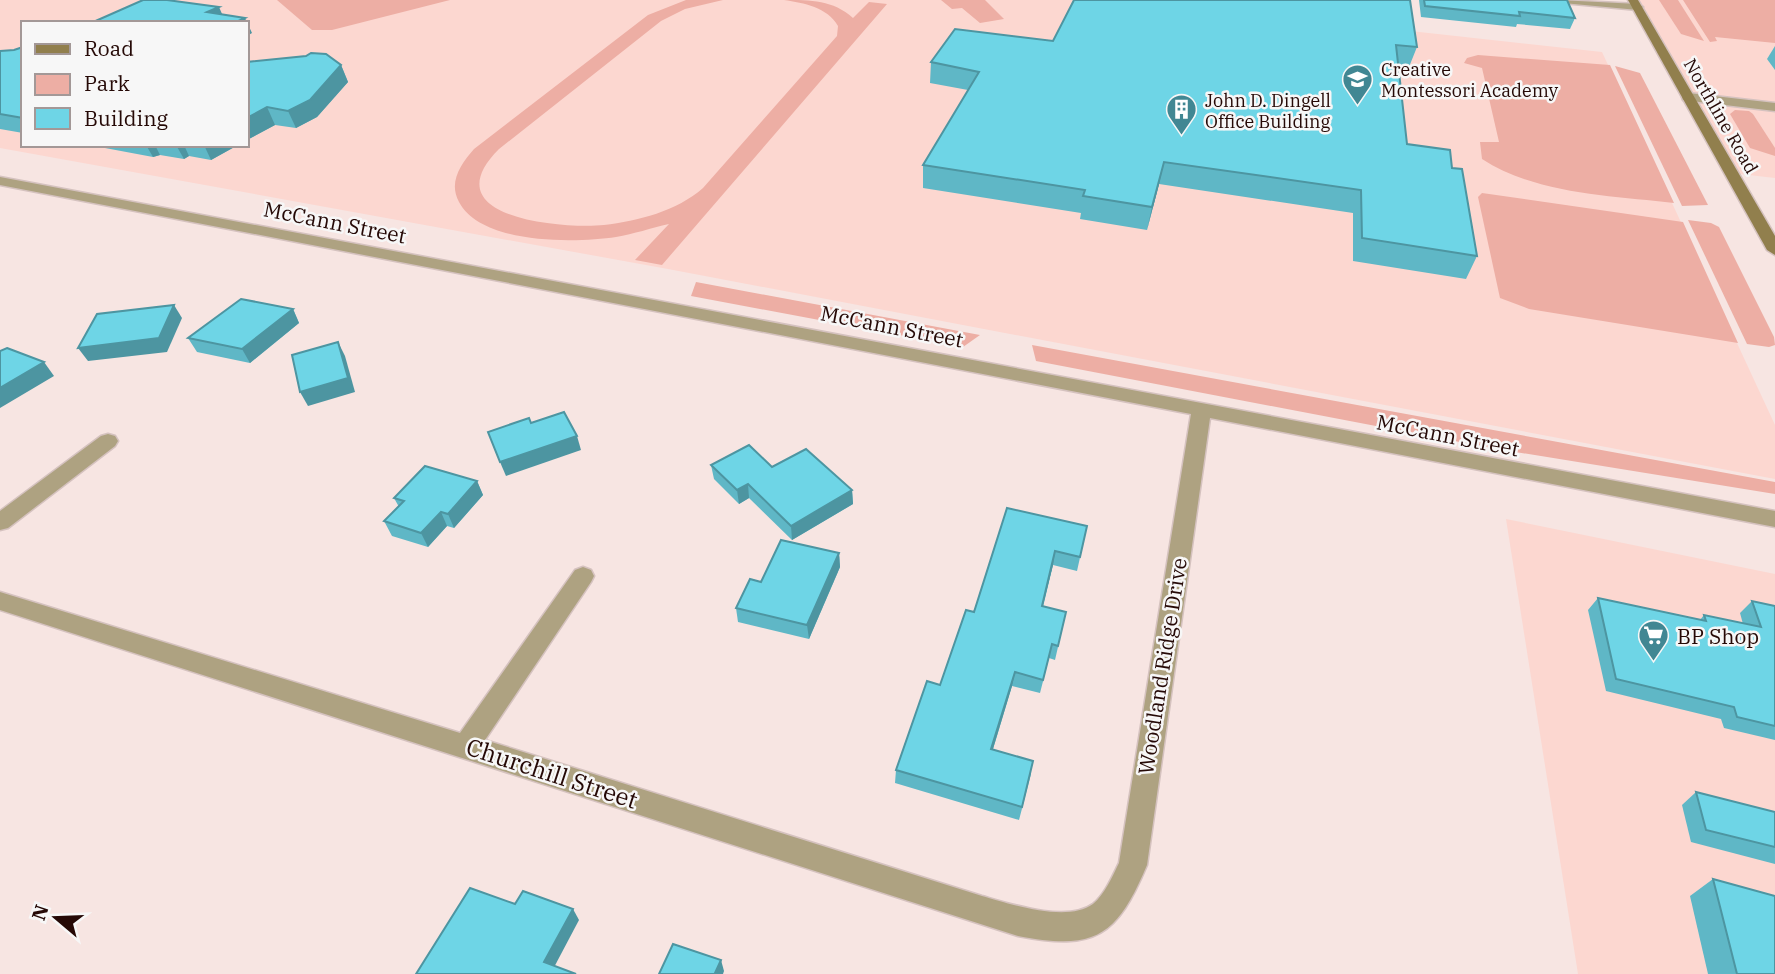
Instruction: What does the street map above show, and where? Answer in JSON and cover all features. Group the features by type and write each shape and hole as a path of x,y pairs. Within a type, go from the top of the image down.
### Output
{"main road":[{"name":"Northline Road","path":"1636,4 1775,250"}],"street":[{"path":"1563,0 1636,4"},
{"path":"1688,97 1775,107"},
{"name":"McCann Street","path":"0,181 384,255 601,293 1201,411 1775,519"},
{"name":"Woodland Ridge Drive","path":"1105,914 1120,892 1133,865 1201,411"},
{"path":"0,522 108,440"},
{"path":"466,746 583,576"},
{"name":"Churchill Street","path":"0,601 1021,923 1055,928 1083,923 1105,914"}],"shaded area":[{"path":"0,0 1129,0 1602,52 1775,425 1775,479 668,269 0,148"},
{"path":"1633,0 1775,0 1775,178 1731,173"},
{"path":"1506,519 1775,574 1775,974 1578,974"}],"green space":[{"path":"277,0 450,0 332,30 312,30"},
{"path":"686,0 723,0 685,9 661,21 499,149 482,172 480,191 491,204 510,214 534,221 585,226 630,221 681,203 703,188 837,36 838,26 828,14 807,5 784,0 829,4 853,18 869,2 887,4 662,265 635,260 669,224 616,237 554,240 508,234 471,216 459,202 455,180 474,149 648,15"},
{"path":"941,0 985,0 1004,19 980,23 962,8 952,9"},
{"path":"1659,0 1678,0 1704,41 1681,34"},
{"path":"1683,0 1775,0 1775,43 1715,37 1717,41 1710,42"},
{"path":"1478,55 1610,65 1674,203 1575,192 1526,180 1482,159 1480,142 1499,142 1482,68 1464,63 1467,58"},
{"path":"1615,66 1640,73 1708,205 1682,206"},
{"path":"1735,110 1753,114 1775,148 1775,156 1750,148 1730,114"},
{"path":"1482,193 1683,222 1738,343 1529,309 1500,298 1478,197"},
{"path":"1688,220 1711,223 1719,227 1774,337 1775,345 1769,347 1747,344"},
{"path":"696,282 980,335 963,347 691,296"},
{"path":"1032,345 1775,482 1775,494 1491,448 1036,361"}],"building":[{"path":"143,0 167,0 219,7 207,12 245,18 238,21 96,21"},
{"name":"John D. Dingell Office Building","path":"1074,0 1410,0 1417,47 1396,45 1407,144 1450,150 1452,168 1462,169 1477,256 1362,238 1361,190 1164,162 1152,207 1083,196 1085,190 923,165 979,72 931,62 955,29 1053,41"},
{"path":"1424,0 1567,0 1575,18 1519,12 1520,16 1425,6"},
{"path":"21,48 21,118 0,114 0,51"},
{"path":"311,53 326,54 341,65 310,100 288,111 267,107 248,117 248,62 306,56"},
{"path":"241,299 293,309 242,349 188,338"},
{"path":"174,305 159,338 78,348 97,314"},
{"path":"338,342 348,378 300,392 292,355"},
{"path":"7,348 44,362 0,388 0,351"},
{"path":"564,412 577,436 500,462 488,432 529,418 531,423"},
{"path":"749,445 772,467 806,449 852,490 791,526 748,484 737,490 711,465"},
{"path":"425,466 477,481 448,514 441,512 421,533 384,521 404,501 394,498"},
{"path":"1007,508 1087,526 1080,557 1055,551 1042,606 1066,612 1058,646 1052,644 1043,680 1015,672 991,749 1033,761 1022,807 896,770 927,681 940,685 966,610 974,612"},
{"path":"781,540 839,553 807,625 736,608 750,579 761,582"},
{"path":"1598,598 1706,621 1704,615 1761,627 1752,601 1775,606 1775,726 1737,717 1734,707 1616,679"},
{"path":"1696,792 1775,812 1775,847 1706,830"},
{"path":"1713,879 1775,896 1775,974 1737,974"},
{"path":"470,888 515,904 523,891 573,909 544,962 576,974 416,974"},
{"path":"673,944 721,960 715,973 717,974 659,974"}],"place":[{"name":"Creative Montessori Academy","path":"1358,106"},
{"name":"John D. Dingell Office Building","path":"1182,137"},
{"name":"BP Shop","path":"1654,663"}]}
